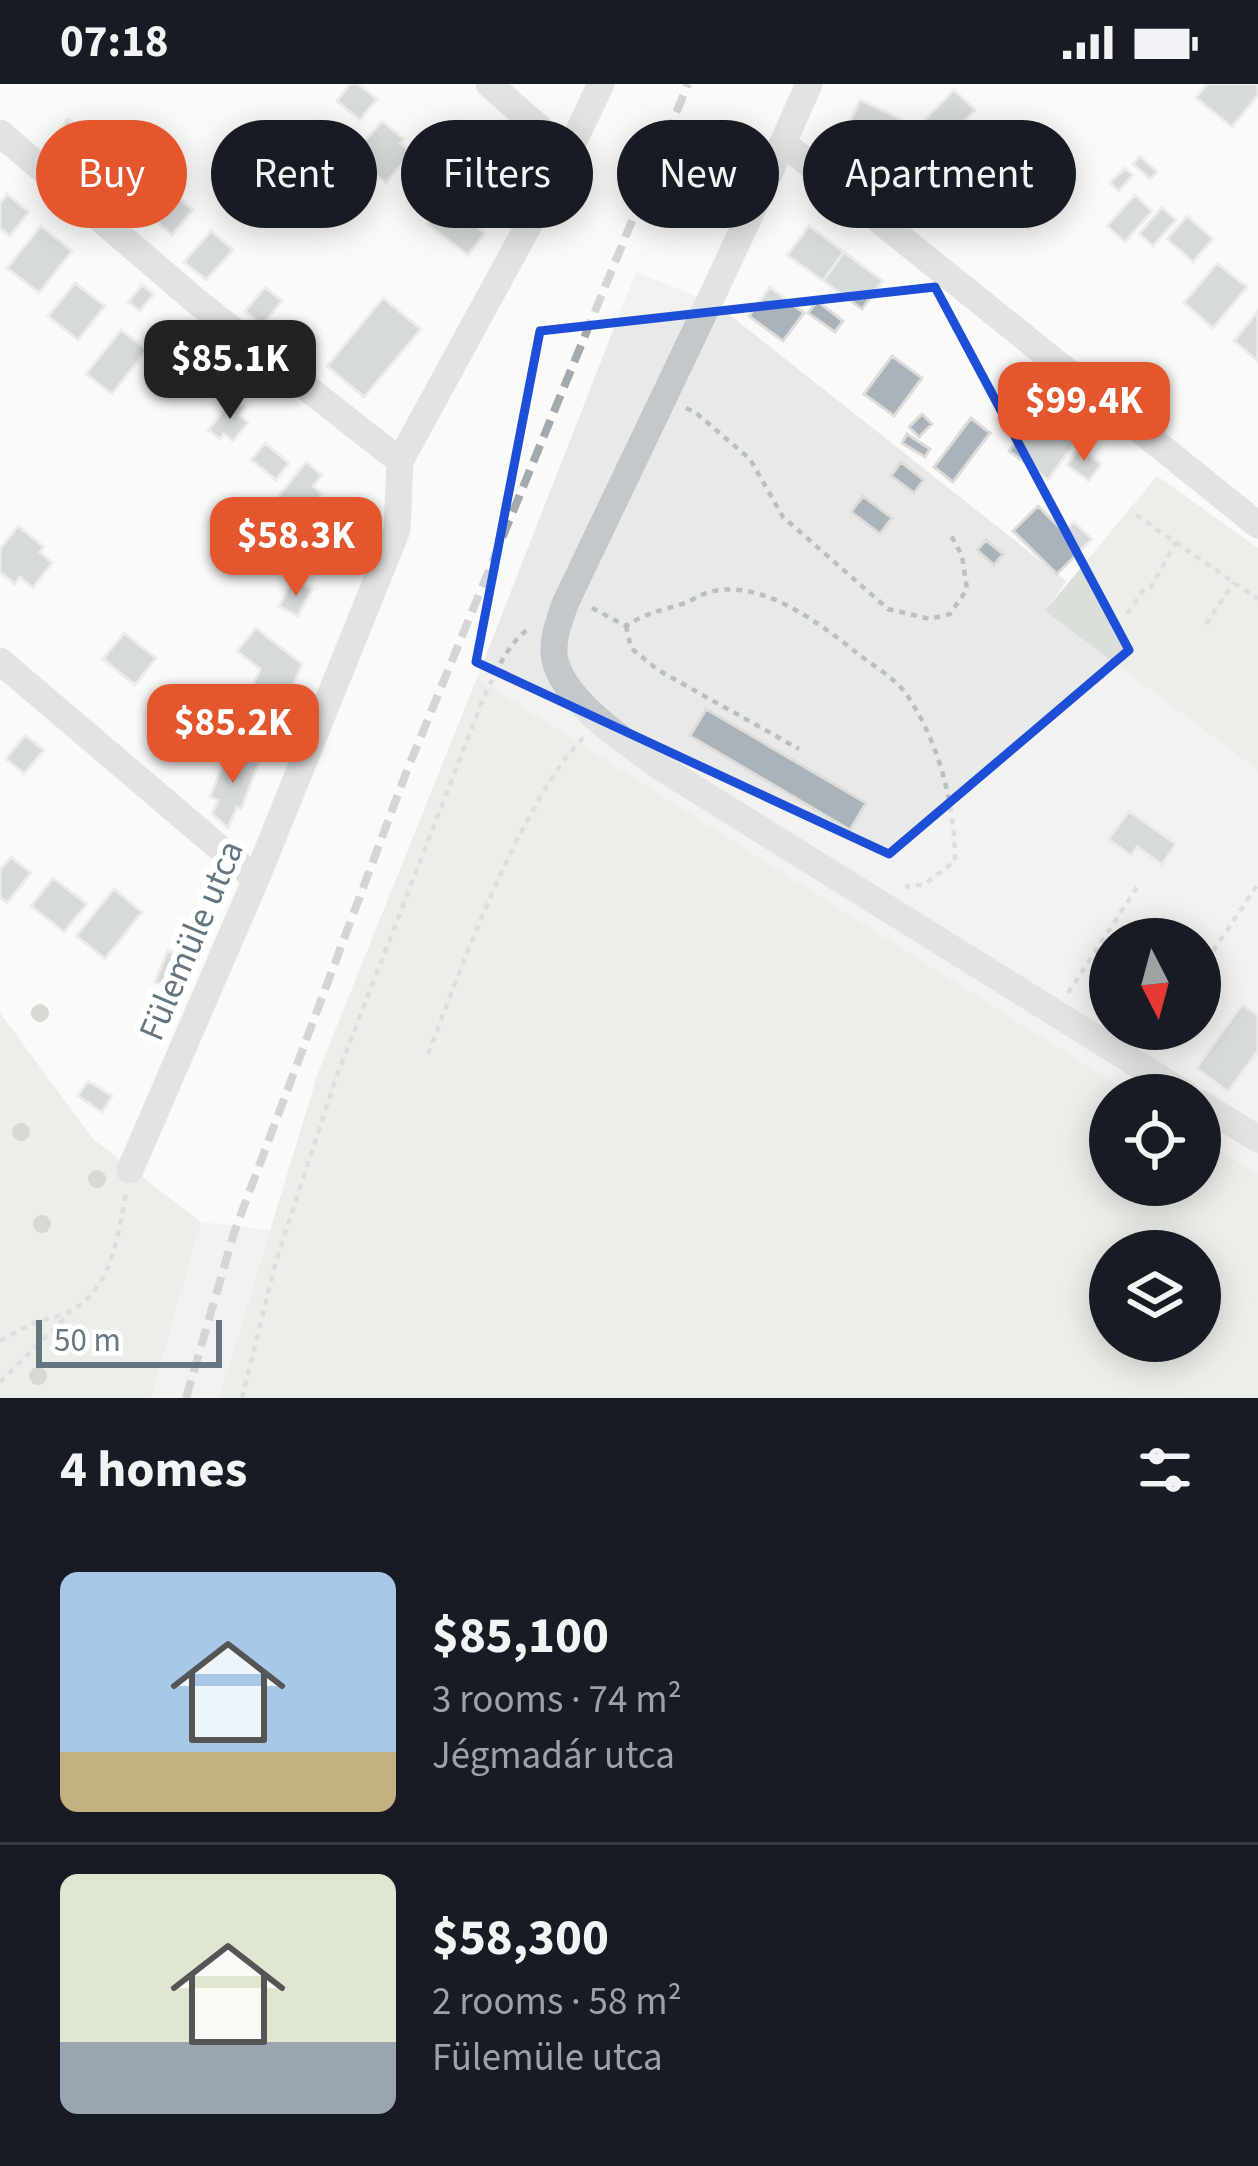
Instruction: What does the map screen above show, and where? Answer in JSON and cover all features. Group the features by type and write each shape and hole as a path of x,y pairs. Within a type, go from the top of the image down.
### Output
{"street":[{"path":"489,84 530,120"},
{"name":"Fülemüle utca","path":"584,120 601,84"},
{"path":"809,84 568,598 556,631 555,660 569,690 662,768 1153,1074"},
{"path":"0,133 196,301 400,461"},
{"path":"783,143 1258,525"},
{"name":"Fülemüle utca","path":"130,1170 256,879 397,530 400,461 527,228"},
{"path":"0,661 256,879"},
{"path":"1221,1116 1258,1139"}],"path":[{"path":"664,395 696,413 750,459 783,517 888,609 930,619 950,614 968,589 962,556 949,531"},
{"path":"1136,515 1258,599"},
{"path":"1127,614 1144,588 1151,587 1176,542"},
{"path":"1206,624 1234,582"},
{"path":"626,626 645,613 712,591 745,590 794,608 904,691 943,774 955,829 955,861 925,884 864,894"},
{"path":"242,1398 276,1261 336,1078 483,699 519,635 568,598 592,607 626,626 631,648 658,670 799,749"},
{"path":"428,1054 483,910 542,792 581,740 603,723"},
{"path":"1055,1013 1140,883"},
{"path":"1221,940 1258,884"},
{"path":"0,1382 94,1290 107,1269 130,1170"},
{"path":"0,1341 73,1310"}],"highlighted area":[{"path":"935,287 1129,650 889,854 476,662 540,331"}],"shaded area":[{"path":"636,272 716,304 1066,581 1046,611 1258,770 1258,1175 1221,1151 1221,1074 1100,1074 477,678"},
{"path":"1157,476 1258,548 1258,770 1045,611"},
{"path":"477,678 1100,1074 1089,1074 1089,1206 1221,1206 1221,1151 1258,1175 1258,1398 219,1398 318,1073"},
{"path":"0,1013 94,1140 201,1222 151,1398 0,1398"},
{"path":"201,1222 270,1230 219,1398 151,1398"}],"building":[{"path":"350,84 358,84 377,99 360,120 337,101"},
{"path":"1207,84 1258,84 1258,95 1232,127 1196,98"},
{"path":"954,90 975,110 965,120 925,120"},
{"path":"860,100 902,120 851,120"},
{"path":"382,121 401,137 401,165 386,183 377,176 377,127"},
{"path":"1140,156 1157,172 1150,179 1133,164"},
{"path":"1125,168 1133,175 1119,191 1110,183"},
{"path":"7,194 29,212 10,236 0,228 0,203"},
{"path":"1135,195 1152,211 1125,242 1107,226"},
{"path":"1162,207 1176,220 1153,246 1139,234"},
{"path":"1187,216 1213,239 1193,262 1167,239"},
{"path":"39,228 72,251 39,293 7,268"},
{"path":"432,228 479,228 485,233 468,255"},
{"path":"807,228 844,252 823,281 787,255"},
{"path":"211,231 233,250 206,280 184,262"},
{"path":"844,252 883,281 862,309 823,281"},
{"path":"1217,263 1247,287 1213,328 1184,303"},
{"path":"75,283 105,306 78,340 48,316"},
{"path":"142,285 154,294 140,311 128,302"},
{"path":"265,287 282,301 262,325 245,311"},
{"path":"770,287 804,313 783,341 749,316"},
{"path":"383,298 421,329 364,397 327,366"},
{"path":"817,301 843,321 835,332 808,313"},
{"path":"1258,311 1258,361 1234,341"},
{"path":"121,330 147,350 112,394 86,374"},
{"path":"892,356 922,378 894,416 864,394"},
{"path":"234,398 245,407 239,415 248,423 233,441 224,434 220,439 208,430"},
{"path":"1039,409 1079,437 1048,480 1009,451"},
{"path":"922,414 932,424 919,437 909,427"},
{"path":"971,418 990,433 953,482 934,467"},
{"path":"907,434 930,449 925,457 902,443"},
{"path":"265,443 289,463 276,480 251,460"},
{"path":"1079,447 1101,464 1089,481 1067,465"},
{"path":"306,462 322,475 313,486 322,494 308,511 299,504 294,509 278,497"},
{"path":"901,462 924,480 914,493 891,476"},
{"path":"863,496 892,518 880,534 851,512"},
{"path":"1038,506 1064,532 1074,522 1092,539 1057,574 1013,531"},
{"path":"18,526 44,547 40,552 52,563 33,588 20,577 15,584 0,572 0,549"},
{"path":"986,540 1003,554 994,565 977,550"},
{"path":"300,583 312,589 298,616 279,606 290,585 297,589"},
{"path":"256,628 302,664 275,726 242,712 260,669 237,651"},
{"path":"124,633 156,658 135,685 103,659"},
{"path":"706,709 866,803 850,830 690,736"},
{"path":"203,714 221,728 212,740 194,725"},
{"path":"25,735 44,750 24,774 6,759"},
{"path":"228,751 259,763 228,828 212,814 218,800 210,797"},
{"path":"1129,811 1176,844 1162,865 1137,847 1131,856 1108,839"},
{"path":"11,857 31,873 7,903 0,897 0,870"},
{"path":"53,878 87,904 64,932 31,906"},
{"path":"114,889 142,912 105,959 76,936"},
{"path":"168,950 188,958 175,990 155,982"},
{"path":"1242,1004 1258,1015 1258,1051 1228,1092 1221,1087 1221,1074 1204,1074 1196,1068 1209,1050 1221,1050 1221,1033"},
{"path":"88,1081 112,1096 102,1112 78,1096"}],"railway":[{"path":"186,1398 234,1233 406,773 688,84"}]}
